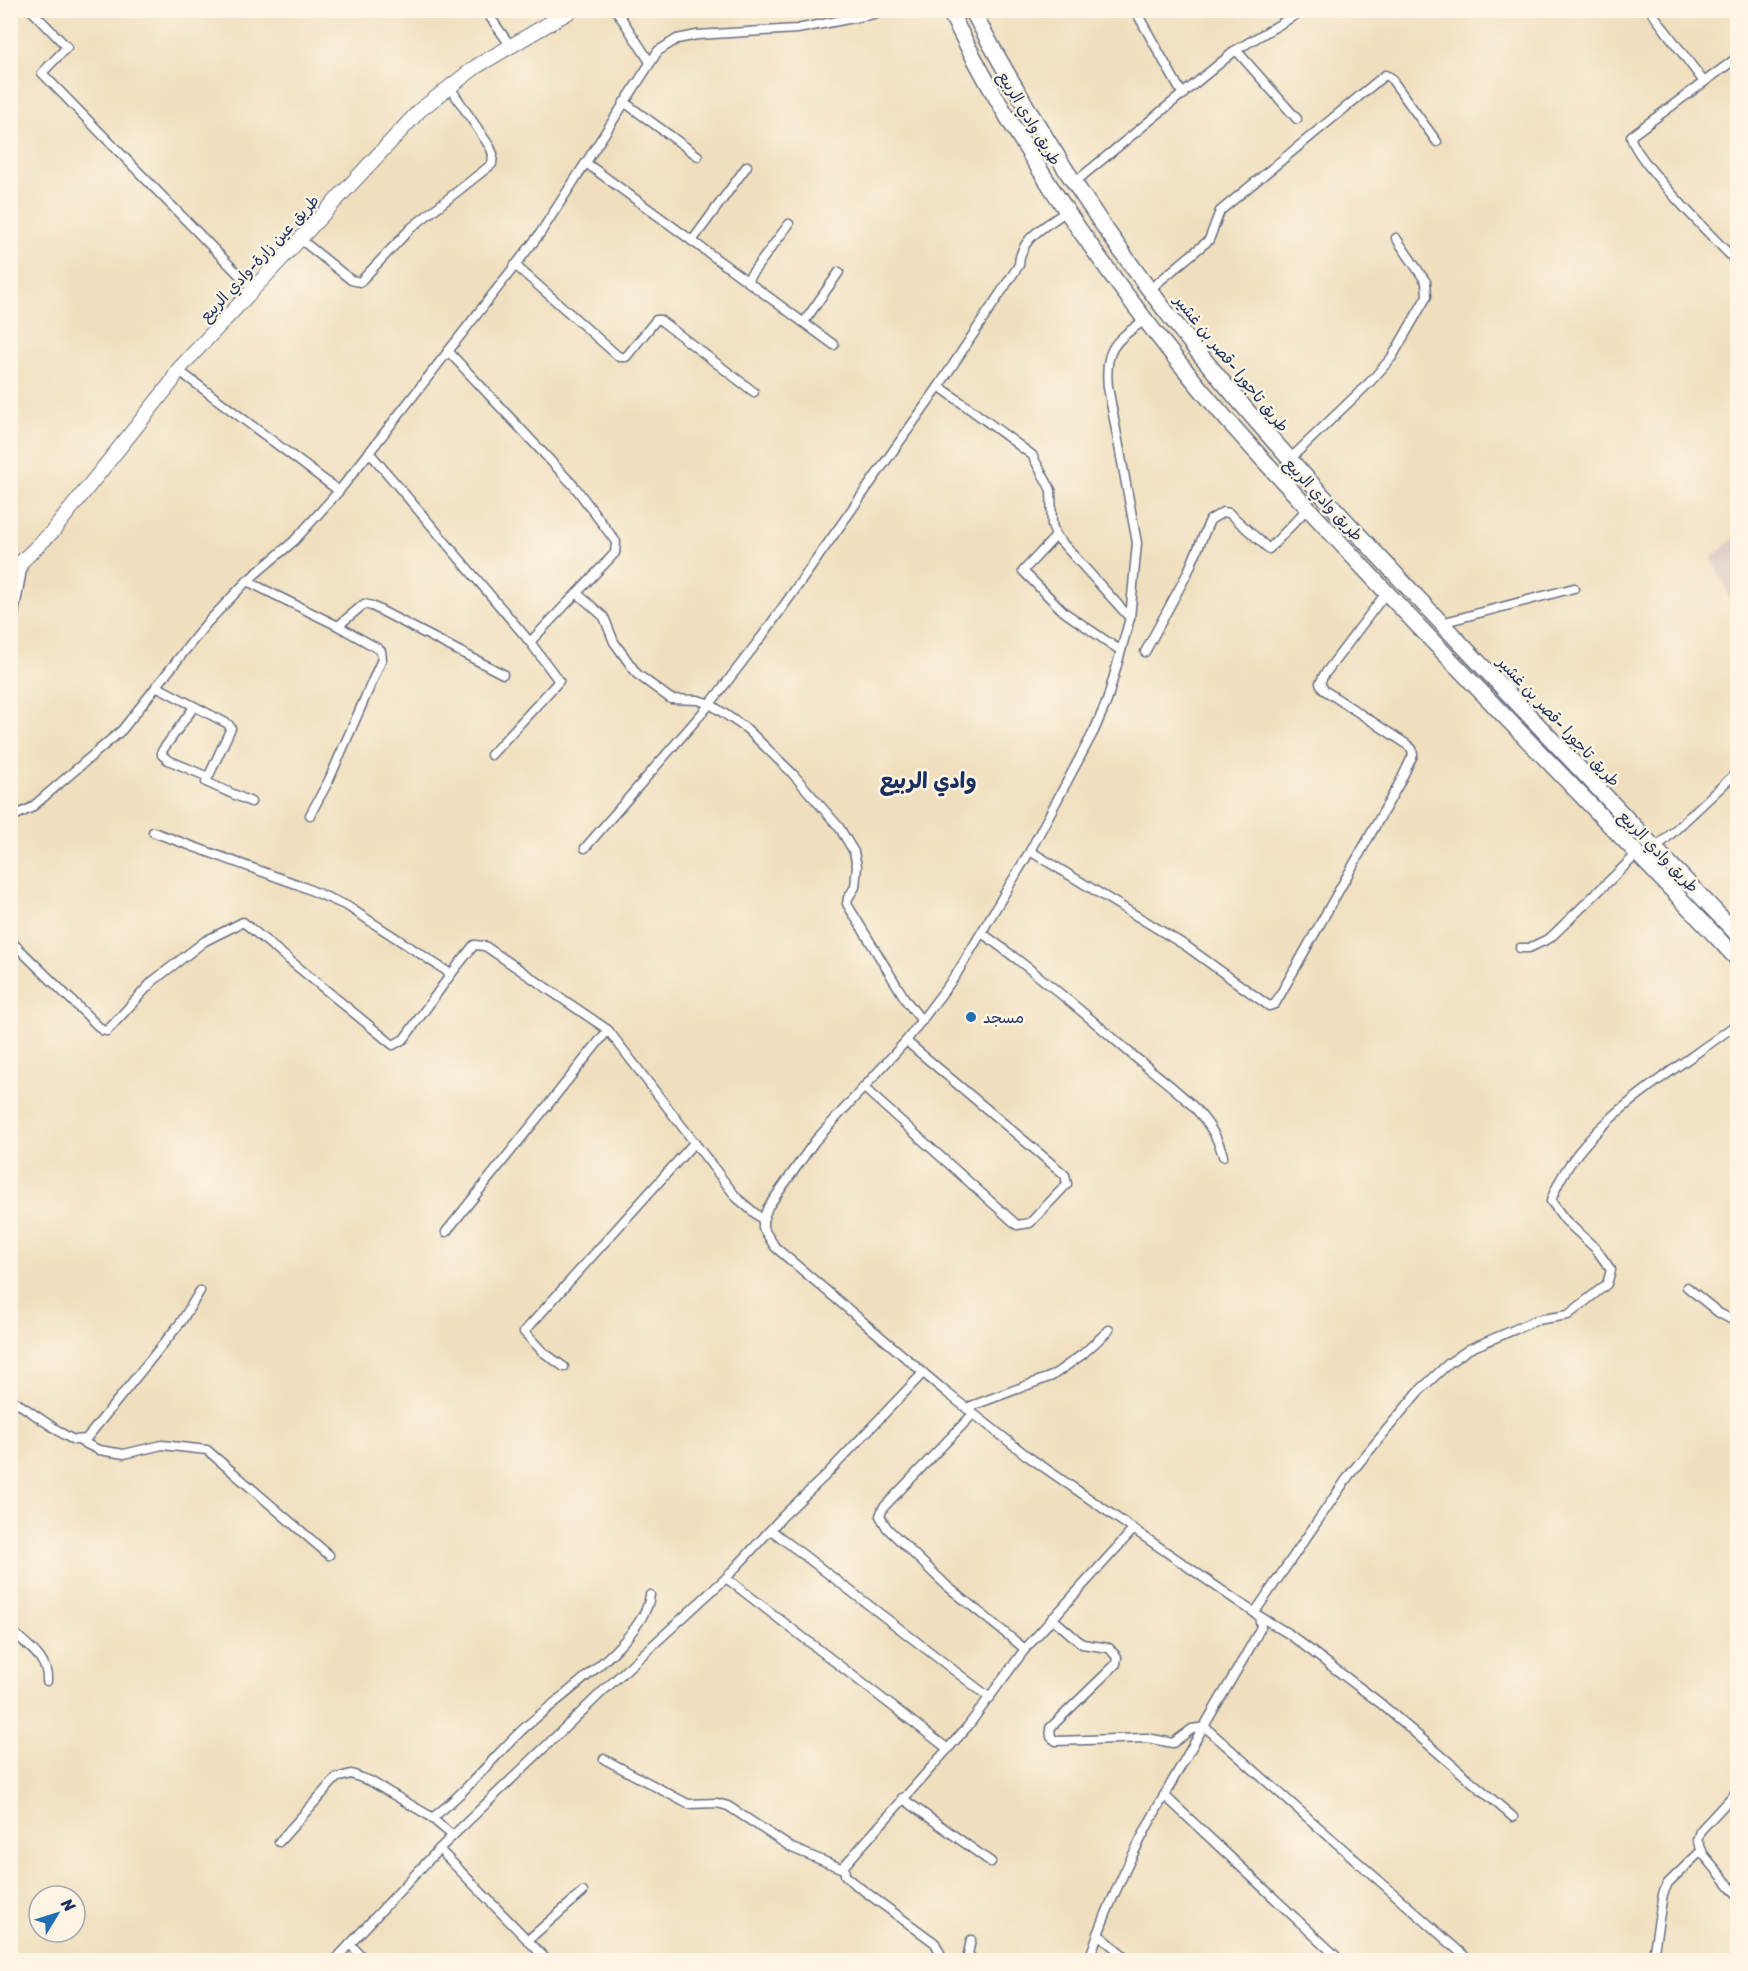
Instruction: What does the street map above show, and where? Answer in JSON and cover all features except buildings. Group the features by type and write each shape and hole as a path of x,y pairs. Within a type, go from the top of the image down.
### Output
{"highway":[{"name":"طريق وادي الربيع","path":"949,10 1010,123 1067,211 1146,319 1209,399 1386,593 1638,853 1737,960"},
{"name":"طريق تاجورا -قصر بن غشير","path":"972,10 1016,90 1075,182 1149,290 1221,380 1289,459 1441,623 1737,935"}],"main road":[{"name":"طريق عين زارة-وادي الربيع","path":"16,568 80,498 178,370 420,110 449,86 510,45 572,10"},
{"path":"10,625 16,568"}],"street":[{"path":"31,10 68,47 42,73 252,288"},
{"path":"485,10 510,45"},
{"path":"616,10 650,62"},
{"path":"10,818 31,808 122,730 206,624 247,582 294,541 339,491 563,200 658,51 677,39 687,37 797,29 894,10"},
{"path":"1135,10 1183,95"},
{"path":"1075,182 1236,50 1304,10"},
{"path":"1650,10 1704,82"},
{"path":"1236,50 1297,119"},
{"path":"1737,57 1633,132 1631,143 1653,171 1737,263"},
{"path":"1149,290 1209,240 1220,211 1385,75 1390,76 1437,142"},
{"path":"299,238 351,280 360,282 416,223 492,164 494,159 490,147 449,86"},
{"path":"624,102 698,156"},
{"path":"586,163 834,345"},
{"path":"692,241 747,166"},
{"path":"585,848 710,704 764,635 939,386 1019,265 1020,252 1024,244 1067,211"},
{"path":"747,280 789,224"},
{"path":"1289,459 1371,381 1392,357 1427,296 1426,282 1396,238"},
{"path":"515,265 619,357 626,357 656,320 660,320 754,392"},
{"path":"804,322 839,272"},
{"path":"1146,319 1117,340 1107,361 1108,387 1137,543 1130,618 1107,701 1094,731 1030,851 956,975 906,1041 814,1141 768,1207 763,1220 766,1236 775,1247 969,1411 1132,1531 1289,1634 1380,1703 1513,1817"},
{"path":"448,351 568,479 616,542 615,553 530,642"},
{"path":"178,370 339,491"},
{"path":"939,386 1038,462 1051,490 1052,525 1056,536 1130,618"},
{"path":"369,452 530,642 559,681 491,755"},
{"path":"1145,652 1187,574 1210,520 1222,512 1229,513 1269,549 1308,508"},
{"path":"1056,536 1023,571 1064,612 1121,651"},
{"path":"247,582 338,626 381,651 382,658 329,780 310,815"},
{"path":"1441,623 1574,588"},
{"path":"577,593 604,617 614,642 637,674 671,699 699,700 710,704 767,747 847,839 857,866 855,887 848,898 848,904 895,983 922,1021"},
{"path":"1030,851 1186,945 1269,1006 1275,1004 1413,755 1412,748 1324,690 1320,683 1386,593"},
{"path":"338,626 364,604 372,606 503,674"},
{"path":"156,686 228,724 231,728 206,782 251,802"},
{"path":"194,707 162,751 162,755 168,760 208,777"},
{"path":"1655,849 1737,771"},
{"path":"153,832 299,885 347,906 451,974"},
{"path":"1520,948 1529,948 1550,938 1638,853"},
{"path":"10,940 102,1030 107,1031 153,981 205,941 243,922 393,1045 404,1039 474,945 480,944 608,1030 693,1143 749,1211 763,1220"},
{"path":"982,933 1046,980 1180,1093 1211,1128 1220,1143 1223,1156"},
{"path":"1257,1614 1350,1474 1398,1414 1438,1373 1469,1349 1537,1320 1568,1315 1607,1284 1611,1270 1596,1249 1557,1211 1551,1201 1554,1193 1562,1177 1594,1134 1614,1115 1737,1023"},
{"path":"446,1232 608,1030"},
{"path":"863,1087 1017,1225 1030,1223 1067,1184 1065,1174 906,1041"},
{"path":"564,1367 535,1345 524,1332 693,1143"},
{"path":"1686,1287 1712,1308 1737,1323"},
{"path":"80,1441 90,1436 98,1427 182,1322 200,1291"},
{"path":"1025,1649 947,1586 887,1527 880,1516 883,1508 969,1411 1052,1376 1083,1354 1109,1330"},
{"path":"335,1960 439,1849 726,1578 923,1373"},
{"path":"10,1398 66,1436 99,1450 124,1454 162,1445 207,1450 330,1555"},
{"path":"771,1530 990,1698"},
{"path":"843,1869 902,1798 948,1749 990,1698 1025,1649 1132,1531"},
{"path":"726,1578 948,1749"},
{"path":"432,1818 520,1731 609,1655 645,1614 650,1595"},
{"path":"1089,1960 1098,1934 1164,1795 1261,1627 1257,1614"},
{"path":"1052,1618 1082,1644 1109,1648 1117,1657 1116,1664 1050,1728 1051,1737 1056,1741 1147,1738 1173,1743 1192,1729 1205,1726"},
{"path":"10,1629 43,1662 47,1670 47,1681"},
{"path":"1205,1726 1468,1960"},
{"path":"604,1759 688,1804 717,1803 728,1806 792,1848 843,1869 852,1882 935,1943 940,1953 938,1960"},
{"path":"279,1842 330,1785 343,1775 360,1777 432,1818 453,1836"},
{"path":"1737,1790 1700,1831 1697,1840 1701,1851 1737,1896"},
{"path":"1164,1795 1336,1956"},
{"path":"902,1798 991,1862"},
{"path":"439,1849 547,1960"},
{"path":"1654,1950 1663,1894 1668,1883 1701,1851"},
{"path":"528,1940 583,1892"},
{"path":"1098,1934 1130,1960"},
{"path":"971,1940 968,1954 973,1960"},
{"path":"350,1944 365,1960"}],"shaded area":[{"path":"1737,536 1737,612 1711,558"}],"place":[{"name":"مسجد","path":"971,1017"}],"district":[{"name":"وادي الربيع","path":"928,780"}]}
